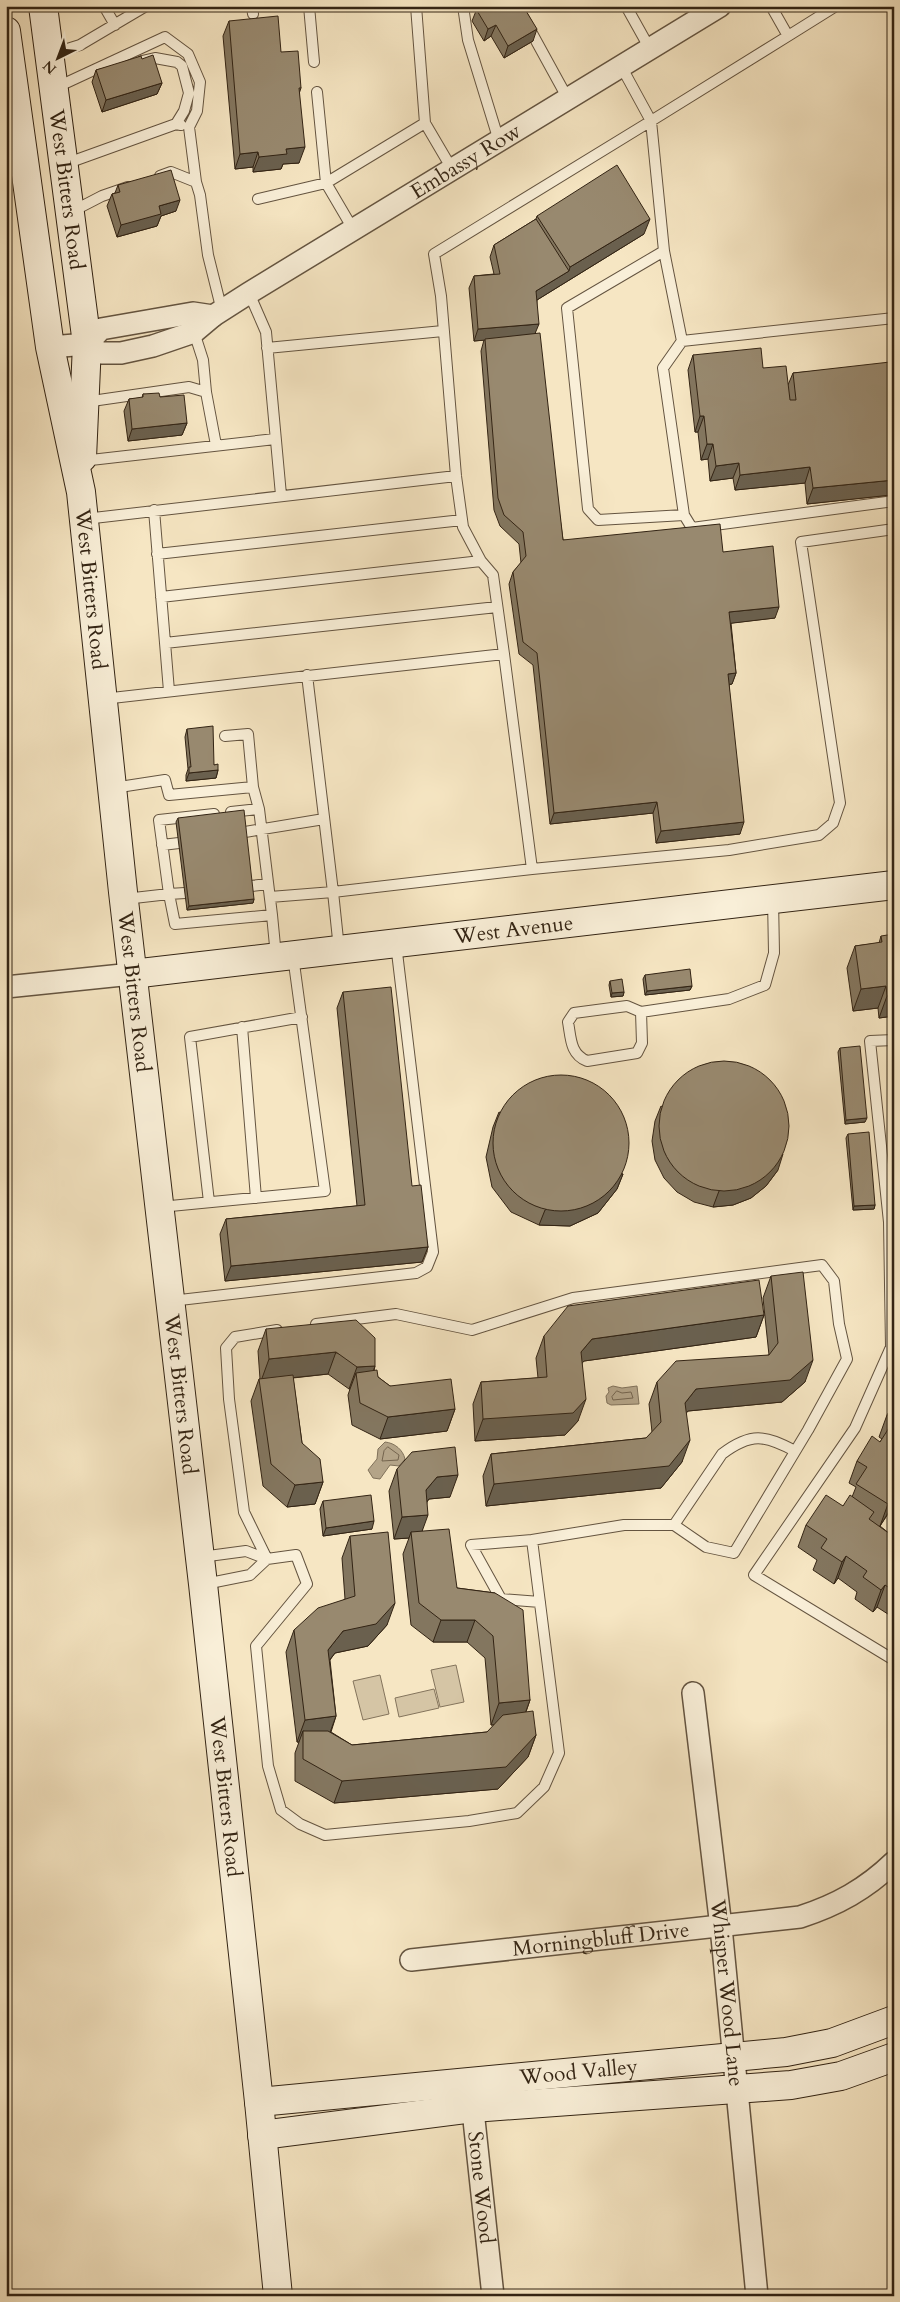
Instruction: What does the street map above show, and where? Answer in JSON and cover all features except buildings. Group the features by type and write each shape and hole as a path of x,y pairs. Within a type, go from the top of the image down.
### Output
{"main road":[{"name":"West Bitters Road","path":"43,6 87,344 85,402 78,461"},
{"name":"West Bitters Road","path":"6,31 50,347 78,461 132,974 203,1584 278,2296"},
{"name":"West Avenue","path":"132,974 894,884"},
{"name":"Wood Valley","path":"259,2102 786,2052 832,2043 894,2020"},
{"name":"Wood Valley","path":"262,2134 473,2108 791,2085 841,2076 894,2057"}],"street":[{"name":"Embassy Row","path":"50,347 87,344 101,353 121,353 152,346 194,332 249,293 720,6"},
{"path":"87,344 101,329 193,313 218,314"},
{"path":"6,987 132,974"},
{"name":"Whisper Wood Lane","path":"693,1693 721,1927 757,2296"},
{"name":"Morningbluff Drive","path":"411,1960 800,1917 822,1910 865,1888 894,1862"},
{"name":"Stone Wood","path":"470,2081 493,2296"}],"lane":[{"path":"104,6 115,25"},
{"path":"50,54 80,45 146,6"},
{"path":"309,6 314,62"},
{"path":"416,6 425,123 452,170"},
{"path":"462,6 468,40 499,141"},
{"path":"517,6 568,99"},
{"path":"626,6 650,49"},
{"path":"771,6 788,36"},
{"path":"532,869 493,575 481,561 463,527 456,476 444,331 434,254 836,6"},
{"path":"54,88 165,37 188,54 200,82 197,111 189,126 196,182 200,195 218,314"},
{"path":"102,67 126,65 155,58 177,62 182,66 189,94 184,110 176,124"},
{"path":"621,66 651,121 664,251 682,341 663,368 684,515 692,528 894,501"},
{"path":"317,92 326,183 354,229"},
{"path":"258,198 326,183 425,123"},
{"path":"64,164 176,124 189,126"},
{"path":"154,178 171,172 196,182"},
{"path":"70,212 102,196 136,184"},
{"path":"664,251 567,308 588,509 598,520 684,515"},
{"path":"249,293 266,332 281,495"},
{"path":"682,341 894,318"},
{"path":"267,348 444,331"},
{"path":"194,332 203,360 206,392 216,446"},
{"path":"85,402 190,387 206,392"},
{"path":"78,461 275,439"},
{"path":"84,520 154,510 456,476"},
{"path":"154,510 169,691"},
{"path":"157,554 462,520"},
{"path":"270,896 333,892 532,869 730,850 818,835 833,823 840,803 801,542 894,529"},
{"path":"161,597 481,561"},
{"path":"165,643 497,607"},
{"path":"102,699 504,654"},
{"path":"307,675 339,950"},
{"path":"159,1207 325,1191 302,1017 272,915 263,828 253,787 248,734 225,736"},
{"path":"112,788 165,780 169,795 253,787"},
{"path":"259,809 159,820 162,845 169,894 176,924 272,915"},
{"path":"245,832 324,819"},
{"path":"162,845 179,843"},
{"path":"251,886 268,884"},
{"path":"124,899 185,893"},
{"path":"641,1012 642,1044 637,1053 587,1061 580,1058 574,1052 568,1022 574,1013 628,1006 641,1012 729,999 765,985 774,953 773,898"},
{"path":"170,1302 416,1273 428,1268 433,1252 396,943"},
{"path":"209,1202 190,1036 302,1017"},
{"path":"242,1027 256,1198"},
{"path":"894,1040 870,1041 892,1225 891,1348 855,1428 754,1575 894,1660"},
{"path":"267,1559 244,1512 229,1399 226,1348 235,1337 396,1314 472,1330 573,1298 822,1265 834,1281 839,1324 847,1358 795,1452 734,1553 706,1547 674,1525 624,1525 532,1540 471,1545 501,1599 540,1602"},
{"path":"674,1525 722,1454 732,1446 741,1441 760,1437 773,1440 795,1452"},
{"path":"199,1558 246,1551 267,1559 296,1555 307,1584 256,1646 268,1766 281,1810 300,1824 325,1835 469,1821 517,1813 544,1788 559,1753 532,1540"},
{"path":"203,1584 250,1575 267,1559"}],"shaded area":[{"path":"456,1665 464,1702 440,1707 431,1670"},
{"path":"380,1675 389,1714 363,1720 353,1681"},
{"path":"434,1689 439,1708 399,1717 395,1698"}],"water":[{"path":"613,1386 622,1388 637,1386 639,1404 611,1405 607,1403 608,1388"},
{"path":"385,1442 398,1448 405,1459 399,1466 390,1465 380,1479 373,1478 368,1470 377,1459 378,1449"}]}
